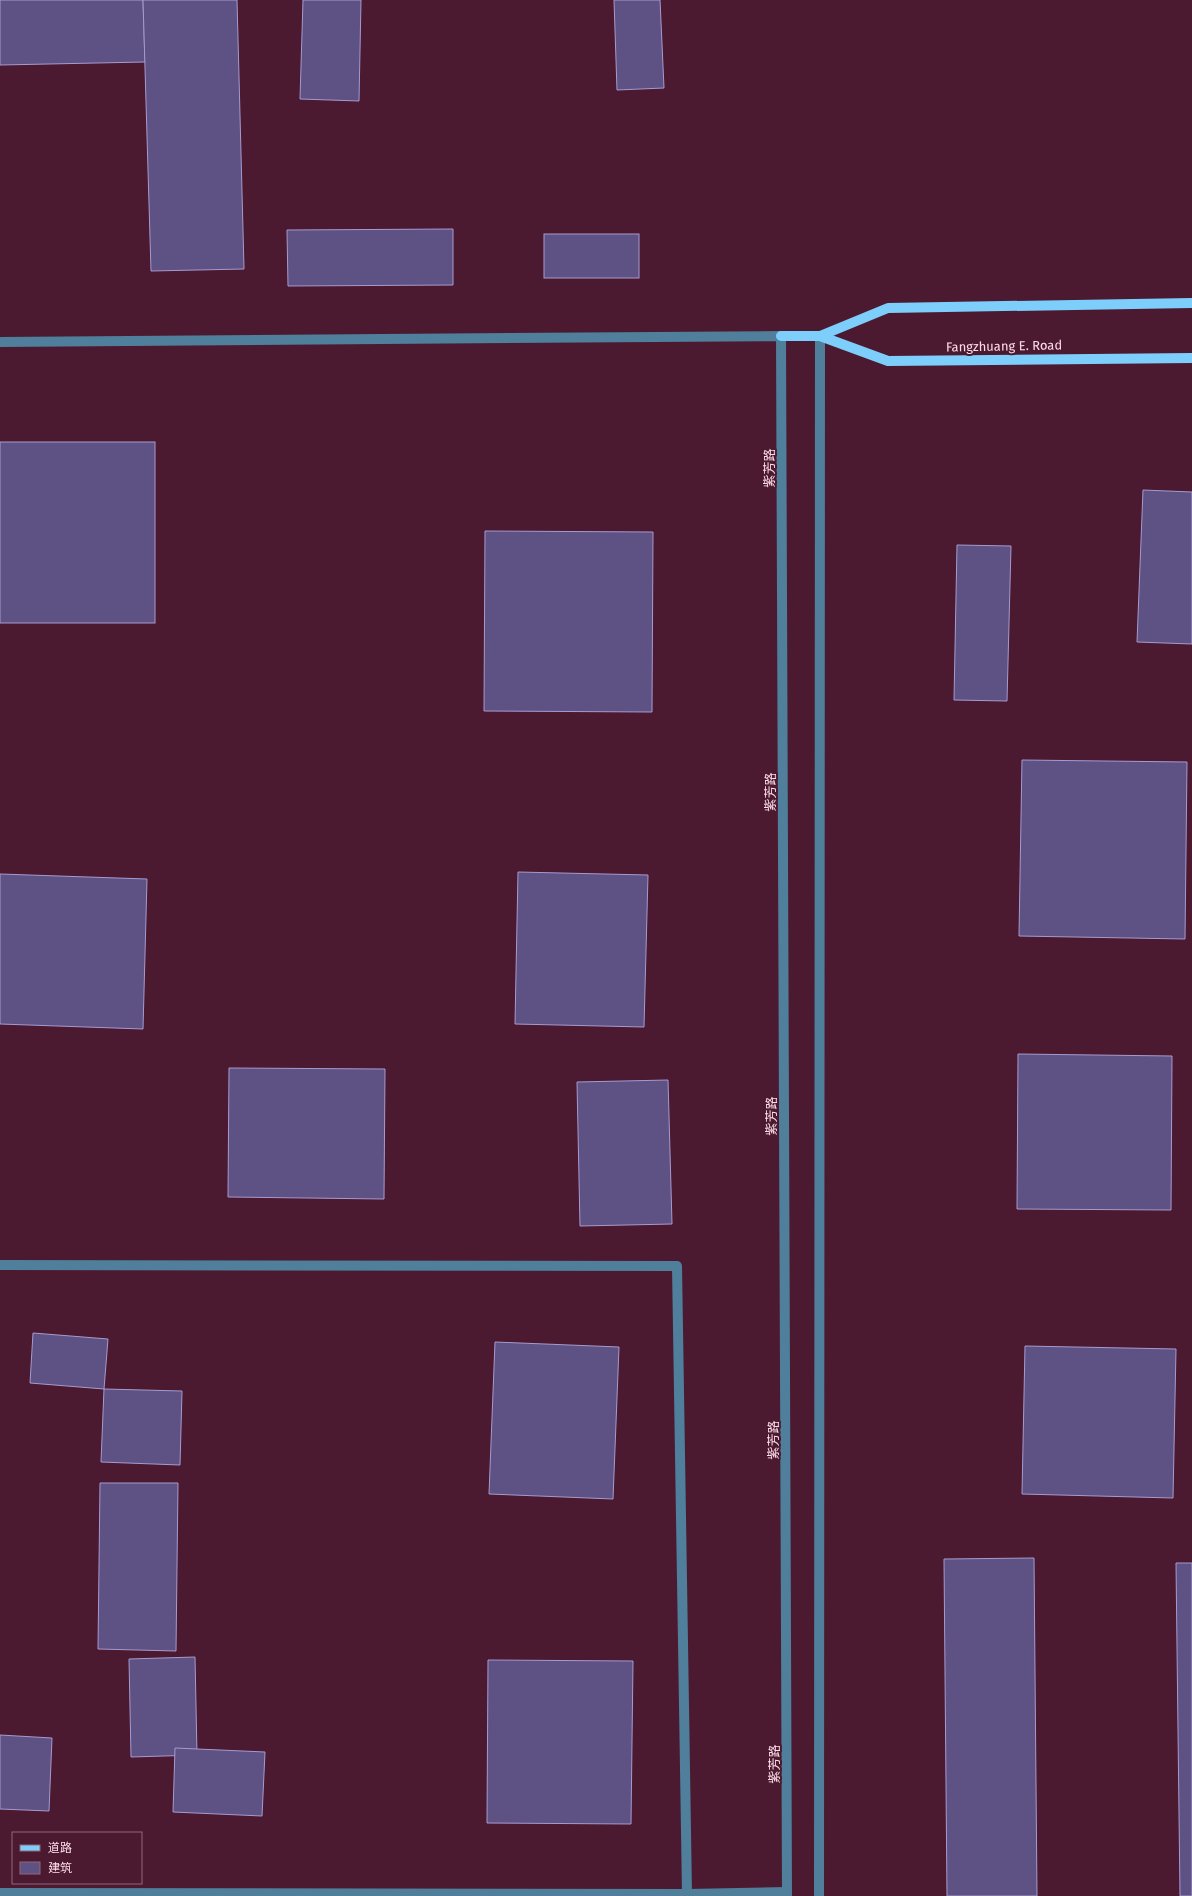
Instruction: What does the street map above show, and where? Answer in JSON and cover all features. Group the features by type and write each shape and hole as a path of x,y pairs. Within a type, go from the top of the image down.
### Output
{"main road":[{"path":"781,336 820,336 888,308 1192,303"},
{"name":"Fangzhuang E. Road","path":"820,336 888,361 1192,358"}],"street":[{"path":"0,342 781,336"},
{"name":"紫芳路","path":"781,336 787,1894"},
{"path":"819,1896 820,336"},
{"path":"0,1265 677,1266 687,1894"},
{"path":"0,1893 33,1895 787,1894"}],"building":[{"path":"0,0 143,0 145,62 0,65"},
{"path":"143,0 237,0 244,269 151,271"},
{"path":"303,0 361,0 359,101 300,99"},
{"path":"614,0 660,0 664,88 617,90"},
{"path":"453,229 453,285 288,286 287,230"},
{"path":"544,234 639,234 639,278 544,278"},
{"path":"0,442 155,442 155,623 0,623"},
{"path":"1143,490 1192,492 1192,644 1137,642"},
{"path":"485,531 653,532 652,712 484,711"},
{"path":"957,545 1011,546 1007,701 954,700"},
{"path":"1022,760 1187,762 1185,939 1019,936"},
{"path":"518,872 648,875 644,1027 515,1024"},
{"path":"0,874 147,879 143,1029 0,1024"},
{"path":"1018,1054 1172,1056 1171,1210 1017,1209"},
{"path":"229,1068 385,1069 384,1199 228,1197"},
{"path":"668,1080 672,1224 580,1226 577,1082"},
{"path":"33,1333 108,1339 104,1389 30,1383"},
{"path":"495,1342 619,1347 613,1499 489,1494"},
{"path":"1025,1346 1176,1349 1173,1498 1022,1494"},
{"path":"104,1389 182,1391 180,1465 101,1462"},
{"path":"100,1483 178,1483 176,1651 98,1649"},
{"path":"1034,1558 1037,1896 947,1896 944,1559"},
{"path":"1176,1563 1192,1563 1192,1896 1180,1896"},
{"path":"195,1657 197,1755 131,1757 129,1659"},
{"path":"488,1660 633,1661 631,1824 487,1823"},
{"path":"0,1735 52,1738 49,1811 0,1809"},
{"path":"175,1748 265,1752 262,1816 173,1812"}]}
